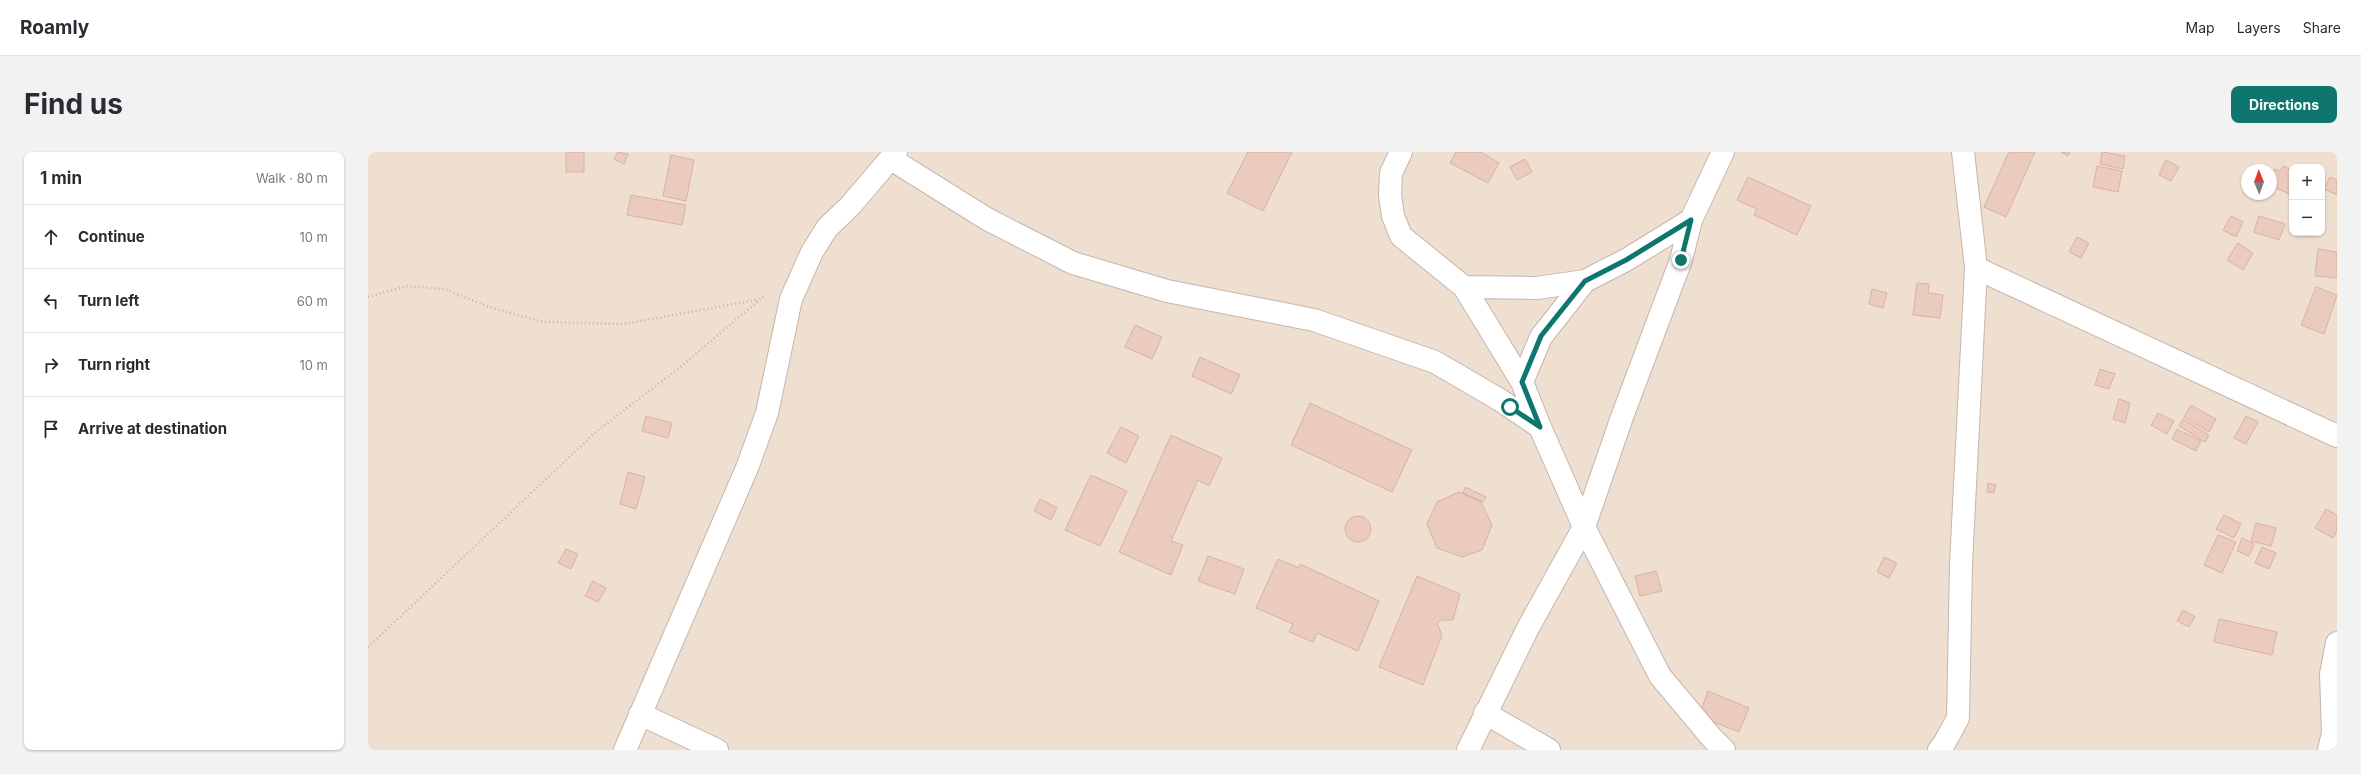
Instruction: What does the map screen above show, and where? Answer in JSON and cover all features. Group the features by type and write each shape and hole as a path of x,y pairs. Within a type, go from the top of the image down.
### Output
{"street":[{"path":"1401,152 1392,173 1390,195 1393,216 1401,236 1464,287 1522,382 1584,527 1660,676 1711,737 1724,750"},
{"path":"1468,750 1528,628 1584,527 1622,417 1681,260 1691,220 1723,152"},
{"path":"1939,750 1958,718 1961,564 1976,268 1963,152"},
{"path":"625,750 747,468 767,413 791,299 812,252 827,228 893,156 987,218 1073,264 1167,292 1314,320 1435,362 1500,400 1540,427"},
{"path":"1464,287 1537,288 1585,281 1626,260 1691,220"},
{"path":"1976,268 2337,436"},
{"path":"1522,382 1541,336 1585,281"},
{"path":"2329,750 2333,733 2331,674 2337,643"},
{"path":"1485,713 1549,750"},
{"path":"640,714 716,750"}],"path":[{"path":"368,297 406,286 444,289 492,308 544,322 624,324 758,300"},
{"path":"368,647 597,431 678,369 758,300 770,292"}],"shaded area":[{"path":"368,152 2337,152 2337,750 368,750"}],"building":[{"path":"566,152 584,152 584,172 566,172"},
{"path":"618,152 628,154 624,164 614,159"},
{"path":"1248,152 1292,152 1263,211 1227,193"},
{"path":"1456,152 1481,152 1499,163 1488,183 1450,163"},
{"path":"2009,152 2035,152 2006,217 1984,207"},
{"path":"2061,152 2070,152 2068,156"},
{"path":"2102,152 2125,156 2123,169 2100,164"},
{"path":"671,155 694,160 686,201 663,196"},
{"path":"1525,159 1532,172 1517,180 1510,167"},
{"path":"2166,160 2179,167 2171,181 2159,175"},
{"path":"2097,166 2122,171 2118,192 2093,187"},
{"path":"2283,166 2289,169 2289,194 2277,189 2277,170 2280,171"},
{"path":"1748,177 1811,206 1797,235 1754,215 1757,209 1737,200"},
{"path":"2330,177 2337,180 2337,195 2325,189"},
{"path":"631,195 686,205 682,225 627,215"},
{"path":"2231,216 2243,222 2236,237 2223,230"},
{"path":"2259,216 2285,224 2279,240 2254,232"},
{"path":"2077,237 2089,243 2081,258 2069,252"},
{"path":"2238,243 2253,253 2243,270 2227,260"},
{"path":"2318,249 2337,252 2337,278 2315,276"},
{"path":"1917,283 1929,284 1928,293 1943,295 1940,318 1913,315"},
{"path":"2316,287 2337,295 2324,334 2301,325"},
{"path":"1872,289 1887,293 1883,308 1869,304"},
{"path":"1135,325 1162,337 1152,359 1125,347"},
{"path":"1200,357 1240,375 1231,394 1192,376"},
{"path":"2100,369 2115,374 2109,389 2095,385"},
{"path":"2119,399 2130,403 2125,423 2113,419"},
{"path":"1310,403 1412,450 1392,492 1291,445"},
{"path":"2191,405 2216,419 2209,432 2184,417"},
{"path":"2158,413 2174,421 2167,434 2151,425"},
{"path":"646,416 672,423 668,438 642,431"},
{"path":"2246,416 2258,422 2246,444 2234,438"},
{"path":"2183,419 2209,435 2205,442 2179,426"},
{"path":"1121,427 1139,436 1126,463 1107,453"},
{"path":"2177,429 2201,441 2196,451 2172,439"},
{"path":"1171,435 1222,458 1209,486 1198,480 1171,541 1183,545 1171,575 1119,552"},
{"path":"628,472 645,477 636,509 620,504"},
{"path":"1091,475 1127,491 1100,546 1065,530"},
{"path":"1988,483 1996,485 1994,493 1987,492"},
{"path":"1465,487 1486,497 1483,502 1463,493"},
{"path":"1459,492 1481,502 1492,525 1482,550 1462,557 1437,548 1427,524 1437,502"},
{"path":"1040,499 1057,508 1051,520 1034,511"},
{"path":"2326,509 2337,515 2337,531 2333,538 2315,528"},
{"path":"2224,515 2241,524 2234,538 2216,529"},
{"path":"1358,516 1367,520 1371,529 1367,538 1358,542 1349,538 1345,529 1349,520"},
{"path":"2256,523 2276,528 2271,546 2251,541"},
{"path":"2218,535 2236,542 2222,573 2204,565"},
{"path":"2242,538 2254,544 2249,556 2237,551"},
{"path":"2262,547 2276,553 2269,569 2255,563"},
{"path":"566,549 578,554 571,569 558,563"},
{"path":"1208,556 1244,569 1235,594 1198,581"},
{"path":"1884,557 1897,563 1889,578 1877,572"},
{"path":"1278,559 1299,568 1300,564 1379,601 1358,651 1317,633 1313,642 1289,632 1293,624 1256,608"},
{"path":"1656,571 1662,591 1640,596 1635,576"},
{"path":"1417,576 1460,594 1453,620 1442,620 1437,623 1442,635 1423,685 1379,667"},
{"path":"593,581 606,588 598,602 585,596"},
{"path":"2183,610 2195,617 2189,627 2177,621"},
{"path":"2219,619 2277,632 2272,655 2214,642"},
{"path":"1708,691 1749,708 1739,732 1699,716"}],"route":[{"path":"1510,407 1540,427 1522,382 1541,336 1585,281 1626,260 1691,220 1681,260"}]}
